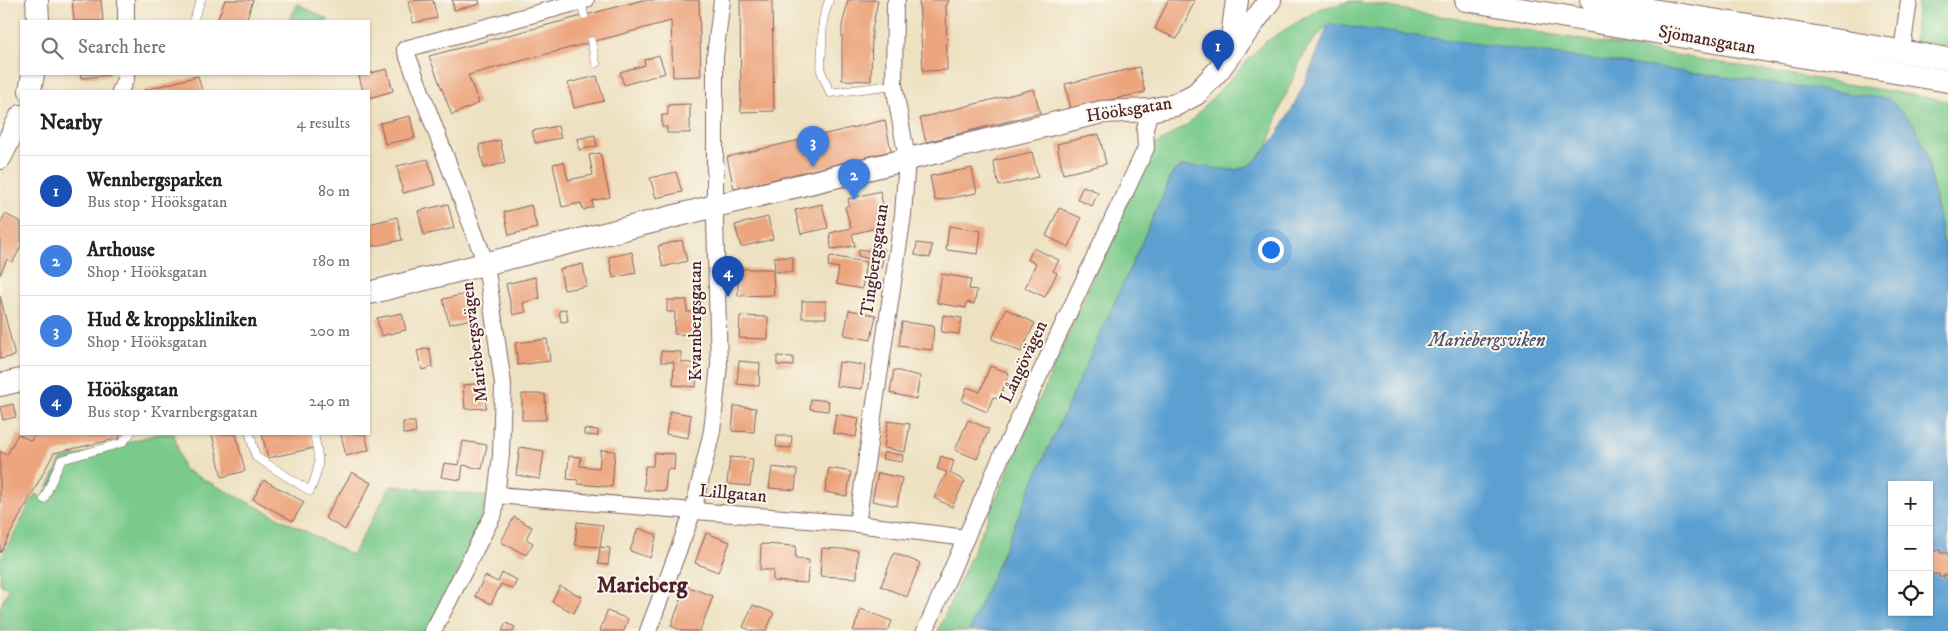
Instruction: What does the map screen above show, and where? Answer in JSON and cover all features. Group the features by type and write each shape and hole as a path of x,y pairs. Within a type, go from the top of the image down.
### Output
{"street":[{"path":"37,0 38,20"},
{"path":"126,0 126,20"},
{"name":"Kvarnbergsgatan","path":"648,631 693,511 712,431 719,365 715,206 715,56 722,0"},
{"name":"Tingbergsgatan","path":"858,524 902,215 907,159 894,85 895,4 897,0"},
{"name":"Hööksgatan","path":"1229,54 1237,0"},
{"name":"Hööksgatan","path":"370,293 715,206 1102,112 1150,110 1175,106 1196,94 1218,71 1270,0"},
{"name":"Sjömansgatan","path":"1466,0 1948,81"},
{"name":"Sjömansgatan","path":"1591,0 1948,59"},
{"path":"1902,51 1908,0"},
{"name":"Mariebergsvägen","path":"433,631 494,513 501,455 503,384 486,264 404,49 584,5"},
{"path":"30,90 33,75"},
{"path":"120,90 126,75"},
{"name":"Långövägen","path":"925,631 1006,446 1146,148 1145,128 1150,110"},
{"path":"0,158 20,118"},
{"path":"0,385 20,380"},
{"name":"Lillgatan","path":"497,495 858,524 966,538"}],"lane":[{"path":"193,20 201,0"},
{"path":"829,0 823,20 821,71 830,93 894,85"},
{"path":"591,41 596,63"},
{"path":"44,498 62,460 122,443 129,435"},
{"path":"250,435 256,457 310,491 318,471 319,454 314,435"}],"green space":[{"path":"1918,0 1948,0 1948,47 1914,41"},
{"path":"1352,1 1948,101 1948,268 1925,148 1328,24 1305,51 1281,106 1268,146 1254,163 1234,170 1182,166 1174,171 1038,471 969,631 938,631 1150,148 1187,125 1265,42 1319,9"},
{"path":"298,4 329,20 290,20"},
{"path":"154,435 174,435 183,469 352,555 391,486 486,496 481,529 427,631 0,631 0,607 9,589 0,584 0,560 35,494 43,498 61,460"}],"water":[{"name":"Mariebergsviken","path":"1328,24 1889,99 1914,124 1925,148 1948,268 1948,631 969,631 1038,471 1174,171 1179,168 1193,166 1234,170 1249,165 1264,152 1278,133 1304,85"}],"building":[{"path":"72,0 101,0 103,20 74,20"},
{"path":"225,0 253,0 246,20 217,20"},
{"path":"433,0 437,18 413,23 408,1"},
{"path":"452,0 479,0 480,4 454,10"},
{"path":"643,0 699,0 701,76 673,77 671,21 468,75 479,103 452,115 429,56"},
{"path":"740,0 772,0 774,111 741,112"},
{"path":"848,0 878,0 872,30 871,81 842,80 842,26"},
{"path":"919,0 949,0 946,6 947,70 923,71"},
{"path":"1168,0 1195,0 1177,39 1155,29"},
{"path":"659,55 665,73 624,85 620,72 645,65 644,60"},
{"path":"1139,67 1145,92 1071,109 1065,84"},
{"path":"387,69 393,91 370,98 370,90 363,90 359,76 370,75 370,73"},
{"path":"80,75 110,75 81,78"},
{"path":"198,76 202,90 146,90"},
{"path":"597,76 604,101 574,108 568,83"},
{"path":"1034,89 1040,113 926,142 920,118"},
{"path":"690,104 690,133 667,133 667,127 662,127 662,115 668,115 668,105"},
{"path":"410,116 415,138 385,144 380,123"},
{"path":"885,120 891,151 734,189 727,157"},
{"path":"558,126 561,138 535,143 532,131"},
{"path":"1099,134 1106,164 1063,174 1057,144"},
{"path":"595,135 597,146 579,150 577,139"},
{"path":"500,140 505,163 484,168 479,145"},
{"path":"1032,152 1038,177 999,186 993,161"},
{"path":"600,153 610,197 592,201 593,207 583,210 581,203 562,207 553,164 564,162 568,180 593,175 589,155"},
{"path":"428,159 435,185 403,193 397,166"},
{"path":"972,168 977,193 935,201 930,176"},
{"path":"676,172 682,192 656,198 650,178"},
{"path":"1083,186 1098,192 1092,206 1077,199"},
{"path":"880,191 886,217 878,219 880,227 852,234 855,246 831,249 830,233 851,228 845,207 849,205 848,199"},
{"path":"448,204 454,228 424,235 418,211"},
{"path":"822,204 828,228 801,234 795,210"},
{"path":"531,205 537,228 509,235 504,212"},
{"path":"1059,208 1081,218 1069,247 1046,236"},
{"path":"5,214 20,222 20,248 13,262 7,259 0,275 0,224"},
{"path":"397,217 402,240 370,247 370,224"},
{"path":"768,217 773,239 741,247 735,225"},
{"path":"949,226 981,231 978,254 946,250"},
{"path":"682,240 687,261 663,267 658,246"},
{"path":"917,243 932,245 930,258 915,255"},
{"path":"870,247 885,249 881,268 869,266 870,259 858,256 859,249 870,251"},
{"path":"1033,248 1059,260 1053,271 1057,273 1045,297 1025,288 1036,263 1028,260"},
{"path":"632,252 636,273 613,278 609,257"},
{"path":"830,256 866,262 862,289 836,284 839,268 828,266"},
{"path":"774,257 793,257 793,272 775,272"},
{"path":"583,264 587,286 564,290 560,269"},
{"path":"738,269 773,269 774,295 738,296"},
{"path":"942,274 971,279 969,289 977,290 974,304 967,302 966,308 937,303"},
{"path":"535,277 540,298 523,303 526,312 513,315 506,284"},
{"path":"466,294 472,319 449,324 443,299"},
{"path":"0,296 15,356 0,359"},
{"path":"667,300 687,300 687,312 697,312 697,335 674,334 675,312 667,312"},
{"path":"802,301 826,301 826,318 802,318"},
{"path":"566,309 568,321 561,322 559,311"},
{"path":"1006,309 1035,323 1021,352 992,339"},
{"path":"849,310 876,315 871,340 844,335"},
{"path":"402,313 406,330 381,336 377,318"},
{"path":"943,315 962,318 959,334 941,332"},
{"path":"740,316 768,317 768,339 739,338"},
{"path":"902,322 934,326 932,350 899,346"},
{"path":"547,339 550,361 518,365 515,343"},
{"path":"429,348 433,367 422,370 417,351"},
{"path":"661,351 681,352 681,362 698,364 696,387 673,385 674,362 661,362"},
{"path":"777,356 793,357 793,366 777,365"},
{"path":"739,361 760,363 759,386 737,384"},
{"path":"839,362 865,365 862,389 836,386"},
{"path":"990,366 1009,373 999,399 993,397 987,412 962,401 967,387 980,392"},
{"path":"894,370 920,376 916,399 890,393"},
{"path":"485,383 486,408 465,409 463,385"},
{"path":"522,394 545,394 546,420 522,420"},
{"path":"811,399 829,401 828,411 810,409"},
{"path":"13,404 16,417 3,420 0,407"},
{"path":"734,406 756,408 754,432 732,431"},
{"path":"670,411 691,415 688,438 666,434"},
{"path":"836,414 859,418 856,437 833,433"},
{"path":"968,420 989,429 977,459 955,450"},
{"path":"888,421 910,424 905,452 884,448"},
{"path":"403,422 415,422 416,433 403,434"},
{"path":"584,429 598,430 598,436 584,435"},
{"path":"18,434 31,441 34,435 119,435 120,438 54,453 0,553 0,451 7,455"},
{"path":"212,435 236,435 245,471 222,477"},
{"path":"262,435 311,435 314,448 268,458"},
{"path":"341,435 365,435 369,450 346,456"},
{"path":"777,436 792,436 791,448 776,447"},
{"path":"463,441 487,445 482,469 463,465 461,480 441,477 444,463 459,465"},
{"path":"520,447 544,451 540,479 516,475"},
{"path":"601,450 615,451 612,487 578,484 578,480 567,479 569,456 581,457 580,466 599,468"},
{"path":"884,452 903,455 902,462 882,459"},
{"path":"654,453 675,454 674,470 667,469 665,491 644,490 645,466 653,466"},
{"path":"941,456 954,461 950,473 965,481 952,507 934,498 947,472 937,469"},
{"path":"730,457 753,459 750,486 727,484"},
{"path":"772,467 797,470 795,490 769,488"},
{"path":"829,468 851,472 847,496 825,492"},
{"path":"352,472 371,483 345,530 325,518"},
{"path":"878,473 902,478 897,506 872,501"},
{"path":"264,480 304,502 293,521 253,499"},
{"path":"514,517 532,527 526,539 533,543 526,555 501,542"},
{"path":"577,522 603,525 600,547 575,545"},
{"path":"638,528 657,535 650,558 630,551"},
{"path":"706,533 730,542 718,572 695,563"},
{"path":"761,544 796,546 795,559 809,560 807,583 773,581 773,570 760,570"},
{"path":"600,547 610,548 608,565 598,564"},
{"path":"822,548 858,550 857,578 820,576"},
{"path":"1935,550 1940,550 1940,553 1948,553 1948,575 1944,575 1944,577 1939,577 1939,574 1933,574 1933,552"},
{"path":"894,553 920,563 907,597 881,586"},
{"path":"502,573 517,580 513,589 501,584 491,604 475,596 485,576 498,582"},
{"path":"560,586 582,597 574,613 552,602"},
{"path":"686,586 713,596 700,631 683,631 671,626"},
{"path":"753,605 774,613 766,631 752,631 743,627"},
{"path":"861,609 892,621 888,631 853,631"},
{"path":"607,611 628,619 624,631 600,631"},
{"path":"506,623 515,627 513,631 502,631"}],"place":[{"name":"Wennbergsparken","path":"1218,71"},
{"name":"Hud & kroppskliniken","path":"813,167"},
{"name":"Arthouse","path":"854,200"},
{"name":"Hööksgatan","path":"728,297"}],"district":[{"name":"Marieberg","path":"642,585"}]}
